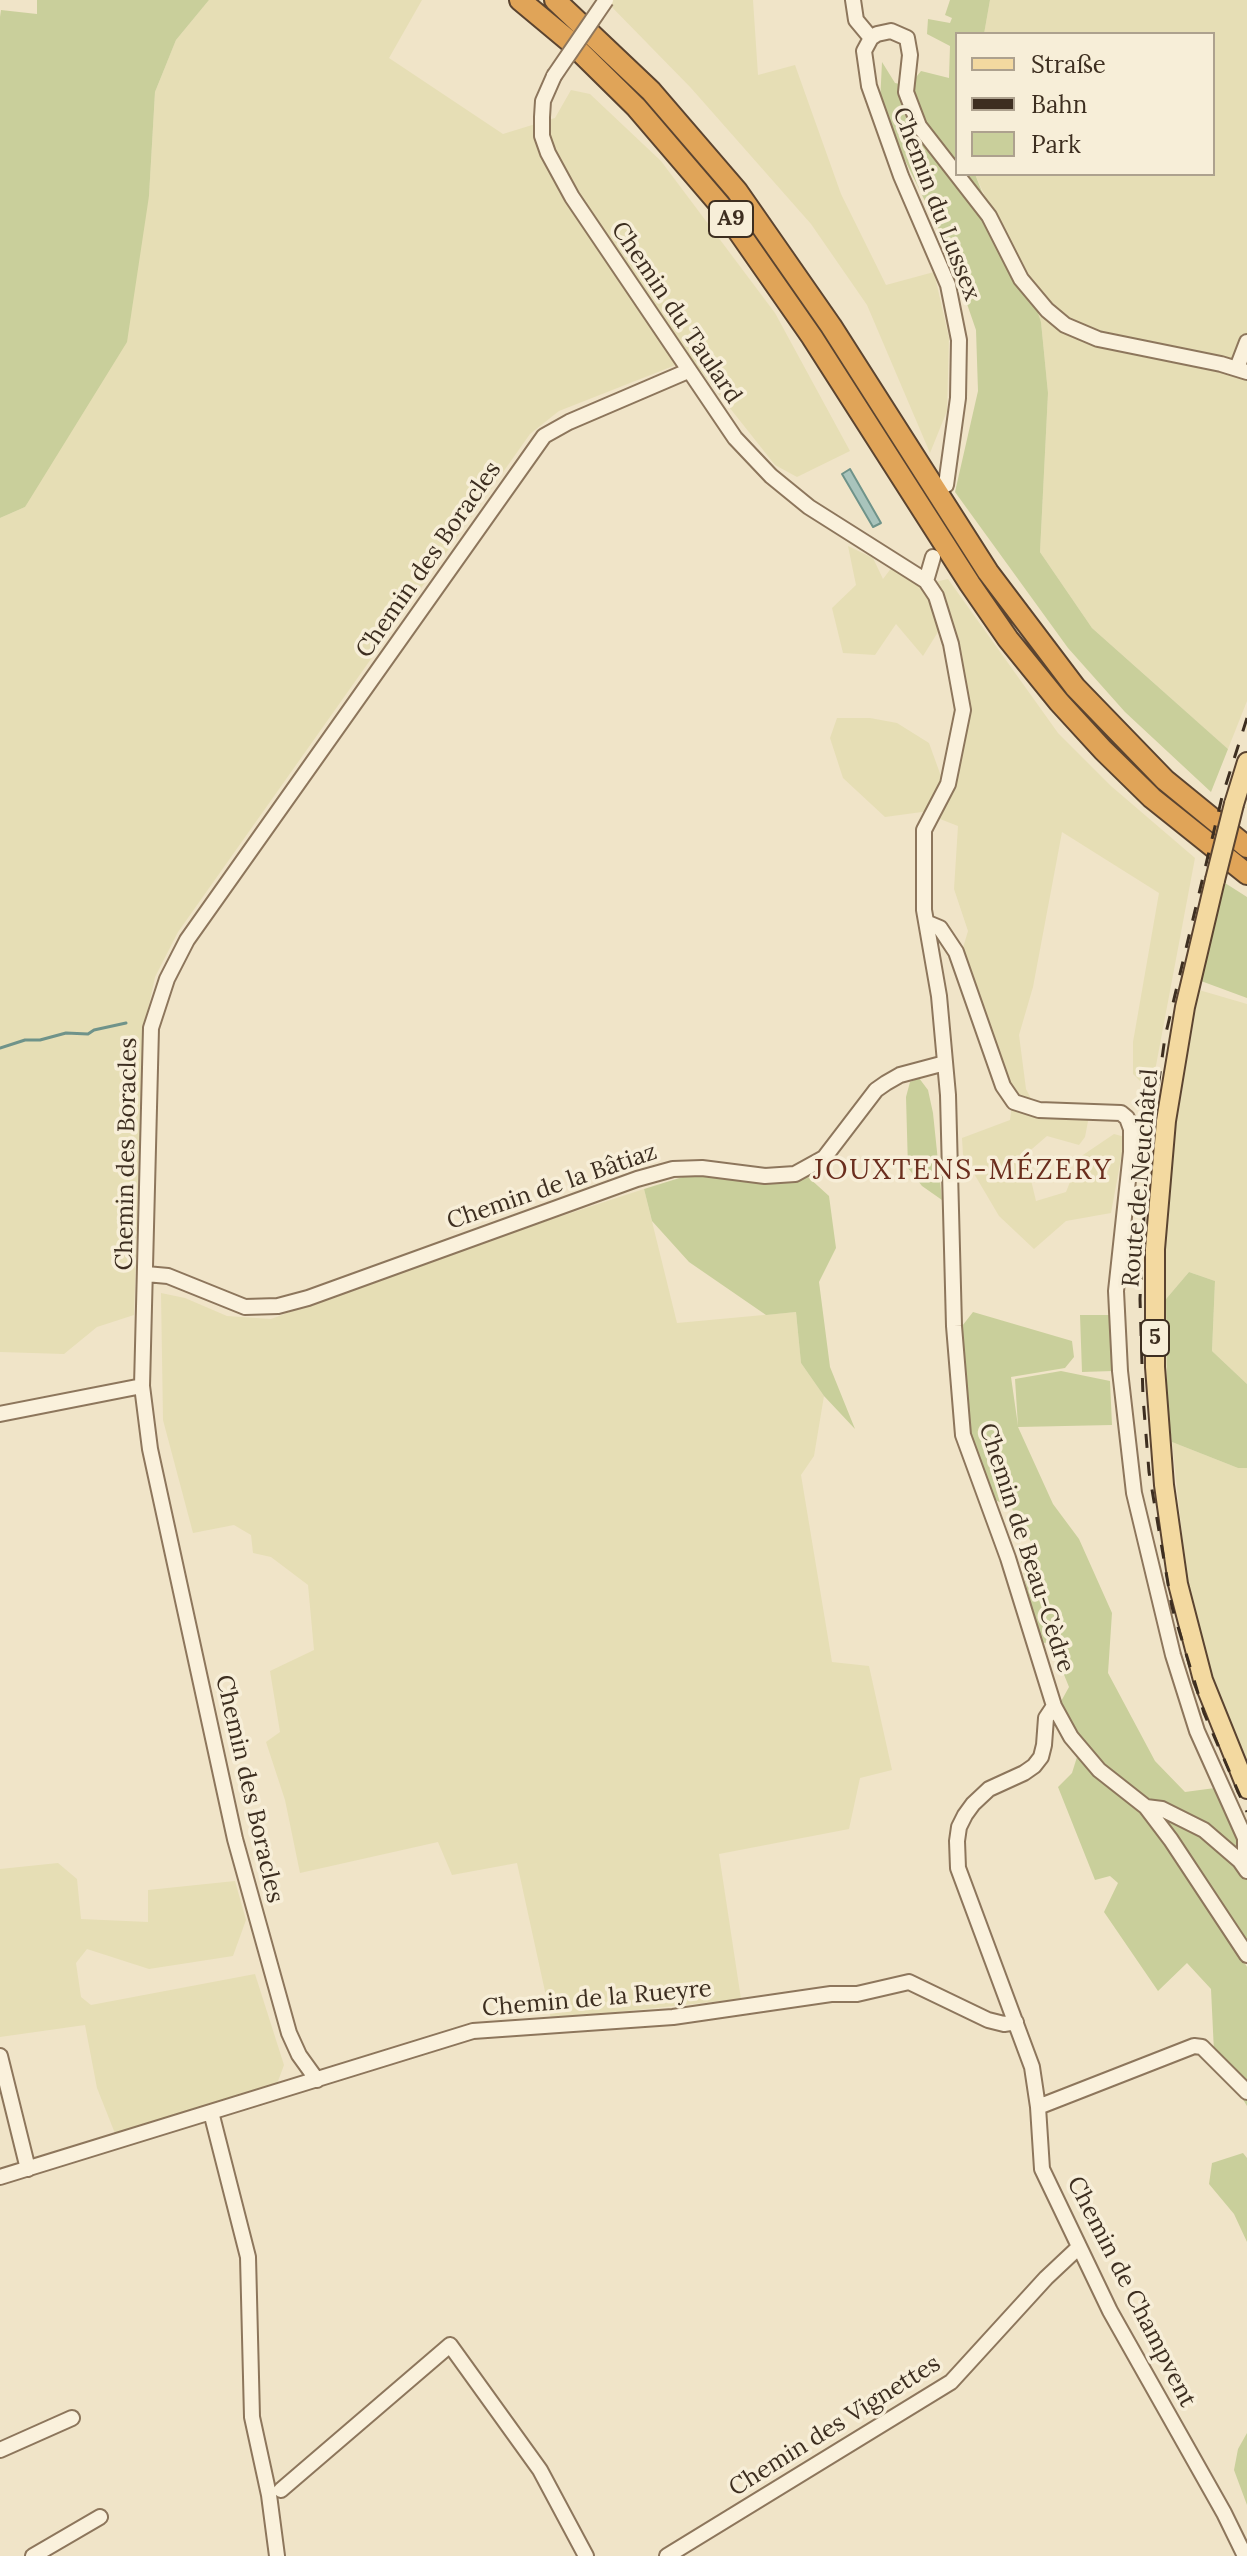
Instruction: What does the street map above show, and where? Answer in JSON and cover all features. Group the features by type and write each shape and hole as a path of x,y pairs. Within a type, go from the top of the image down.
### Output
{"highway":[{"name":"A9","path":"520,0 579,51 636,107 720,205 794,310 976,593 1059,702 1152,798 1247,874"},
{"name":"A9","path":"555,0 644,83 737,191 825,316 988,572 1075,687 1165,780 1247,847"}],"main road":[{"name":"Route de Neuchâtel","path":"1247,762 1185,1007 1166,1121 1155,1249 1155,1367 1164,1485 1178,1584 1203,1680 1247,1789"}],"street":[{"name":"Chemin du Taulard","path":"606,0 554,76 543,101 542,136 572,197 735,438 771,476 809,507 926,581"},
{"path":"853,0 856,20 871,38 884,32 898,32 907,38 910,48 906,92 919,126 955,172"},
{"name":"Chemin du Lussex","path":"871,38 866,44 864,57 876,111 940,264 954,307 960,369 946,485"},
{"path":"958,176 989,216 1021,279 1047,310 1065,325 1098,339 1242,370 1247,342"},
{"name":"Chemin des Boracles","path":"317,2080 299,2055 289,2033 235,1839 150,1449 142,1386 151,1028 167,979 187,940 544,436 569,422 688,371"},
{"path":"926,581 933,557"},
{"name":"Chemin de Beau-Cèdre","path":"926,581 936,596 951,644 963,710 948,784 924,830 926,934 939,996 945,1063 954,1254 954,1326 961,1423 1008,1558 1054,1706 1071,1737 1099,1770 1146,1807 1162,1809 1196,1826 1243,1866"},
{"path":"928,923 940,928 956,952 1003,1086 1014,1102 1039,1110 1121,1113 1127,1118 1131,1129 1116,1291 1120,1371 1134,1493 1163,1622 1193,1719 1245,1838 1243,1866"},
{"name":"Chemin de la Bâtiaz","path":"146,1274 168,1276 245,1307 278,1306 665,1171 702,1168 765,1176 795,1174 824,1158 876,1090 900,1075 945,1063"},
{"path":"0,1414 142,1386"},
{"name":"Chemin de Champvent","path":"1054,1706 1046,1718 1041,1757 1024,1773 989,1789 973,1804 959,1827 958,1868 1032,2067 1042,2169 1110,2311 1245,2556"},
{"path":"1146,1807 1247,1955"},
{"path":"1171,1840 1180,1827 1196,1826"},
{"name":"Chemin de la Rueyre","path":"0,2177 473,2031 714,2012 831,1994 857,1994 909,1982 988,2020 1004,2024 1016,2022"},
{"path":"1038,2107 1194,2046 1202,2047 1247,2092"},
{"path":"0,2056 28,2169"},
{"path":"211,2112 248,2257 252,2417 269,2495 277,2556"},
{"name":"Chemin des Vignettes","path":"667,2556 951,2382 1046,2278 1079,2247"},
{"path":"281,2490 450,2345 540,2470 586,2556"},
{"path":"0,2450 72,2418"},
{"name":"Chemin de Champvent","path":"1224,2513 1247,2535"},
{"path":"33,2556 100,2517"}],"shaded area":[{"path":"209,0 422,0 389,58 503,134 555,118 571,90 590,94 661,161 775,313 850,451 797,477 775,465 691,359 559,411 530,434 178,932 155,977 144,1029 134,1315 97,1327 64,1354 0,1352 0,518 25,507 149,196 155,92 176,40"},
{"path":"605,0 753,0 758,75 795,65 841,194 886,285 934,272 949,338 947,411 930,453 867,305 811,224 691,88"},
{"path":"990,0 1247,0 1247,701 1228,749 1092,628 1040,552 1048,393 1041,322 976,176 1215,176 1215,32 984,32"},
{"path":"848,546 873,558 883,579 892,567 922,585 948,579 1058,733 1111,786 1195,858 1151,1092 1133,1074 1133,1042 1159,893 1062,832 1033,987 1019,1035 1026,1089 1038,1112 1089,1116 1085,1137 1079,1145 1047,1136 1025,1155 1036,1201 1066,1192 1080,1157 1114,1134 1125,1137 1111,1213 1066,1221 1034,1249 999,1216 963,1155 962,1138 1010,1120 1013,1099 959,961 968,931 954,889 958,826 922,812 885,817 843,778 830,738 837,718 870,718 897,723 929,743 942,779 954,710 947,654 938,632 923,656 896,624 875,655 843,653 832,608 856,585"},
{"path":"1199,990 1247,1004 1247,1384 1212,1351 1215,1281 1189,1272 1166,1299 1166,1219 1174,1139"},
{"path":"644,1189 677,1323 796,1312 801,1363 824,1396 814,1456 801,1475 832,1662 869,1666 892,1770 860,1778 849,1829 719,1854 741,1999 551,2019 517,1863 452,1875 438,1842 300,1873 285,1800 266,1742 280,1732 270,1671 314,1650 308,1585 271,1557 253,1553 251,1535 234,1525 193,1533 163,1420 161,1293 185,1298 227,1316 271,1319 430,1259"},
{"path":"1172,1442 1238,1468 1247,1468 1247,1765 1211,1678 1187,1582"},
{"path":"58,1863 77,1879 81,1919 148,1922 148,1890 235,1881 246,1920 233,1956 149,1969 87,1949 76,1963 81,1997 91,2005 255,1974 284,2065 274,2092 118,2141 97,2088 85,2025 0,2037 0,1869"}],"green space":[{"path":"37,0 209,0 176,40 155,92 149,196 127,342 25,507 0,518 0,17 1,10 37,14"},
{"path":"950,0 990,0 984,32 955,32 955,176 976,176 1024,272 1041,322 1048,393 1040,552 1092,628 1228,749 1211,792 1125,712 1068,648 955,492 978,391 976,330 947,246 880,103 882,62 895,83 909,86 921,71 949,78 950,46 927,34 928,19 950,23 952,18 945,15"},
{"path":"1225,883 1247,897 1247,998 1201,981"},
{"path":"919,1078 928,1090 933,1113 942,1200 922,1186 908,1168 906,1097 910,1082"},
{"path":"718,1166 807,1176 829,1196 836,1248 819,1282 830,1367 855,1429 824,1396 801,1363 796,1312 766,1315 689,1262 652,1221 644,1189"},
{"path":"1189,1272 1215,1281 1212,1351 1247,1384 1247,1468 1238,1468 1172,1442 1167,1407 1166,1299"},
{"path":"973,1312 1072,1341 1074,1357 1065,1368 1011,1377 1018,1426 1015,1379 1061,1371 1110,1381 1112,1425 1018,1427 1053,1504 1079,1539 1112,1613 1108,1673 1155,1761 1185,1792 1215,1788 1240,1829 1247,1875 1247,1947 1206,1899 1247,1967 1247,2106 1214,2052 1211,1989 1187,1963 1158,1991 1104,1912 1118,1883 1110,1876 1095,1880 1058,1787 1072,1773 1082,1741 1059,1705 1069,1687 1052,1645 1038,1641 1021,1561 1037,1552 1011,1507 995,1500 962,1412 959,1330"},
{"path":"1080,1315 1111,1315 1113,1371 1082,1372"},
{"path":"1243,2153 1247,2158 1247,2242 1234,2214 1209,2184 1212,2163"},
{"path":"1247,2433 1247,2505 1234,2470 1238,2449"}],"water":[{"path":"850,469 881,523 873,527 842,474"}],"waterway":[{"path":"0,1048 66,1033 88,1034 126,1023"}],"railway":[{"path":"1247,718 1222,797 1165,1037 1146,1174 1140,1299 1149,1472 1172,1607 1204,1713 1247,1812"}],"district":[{"name":"JOUXTENS-MÉZERY","path":"963,1171"}]}
